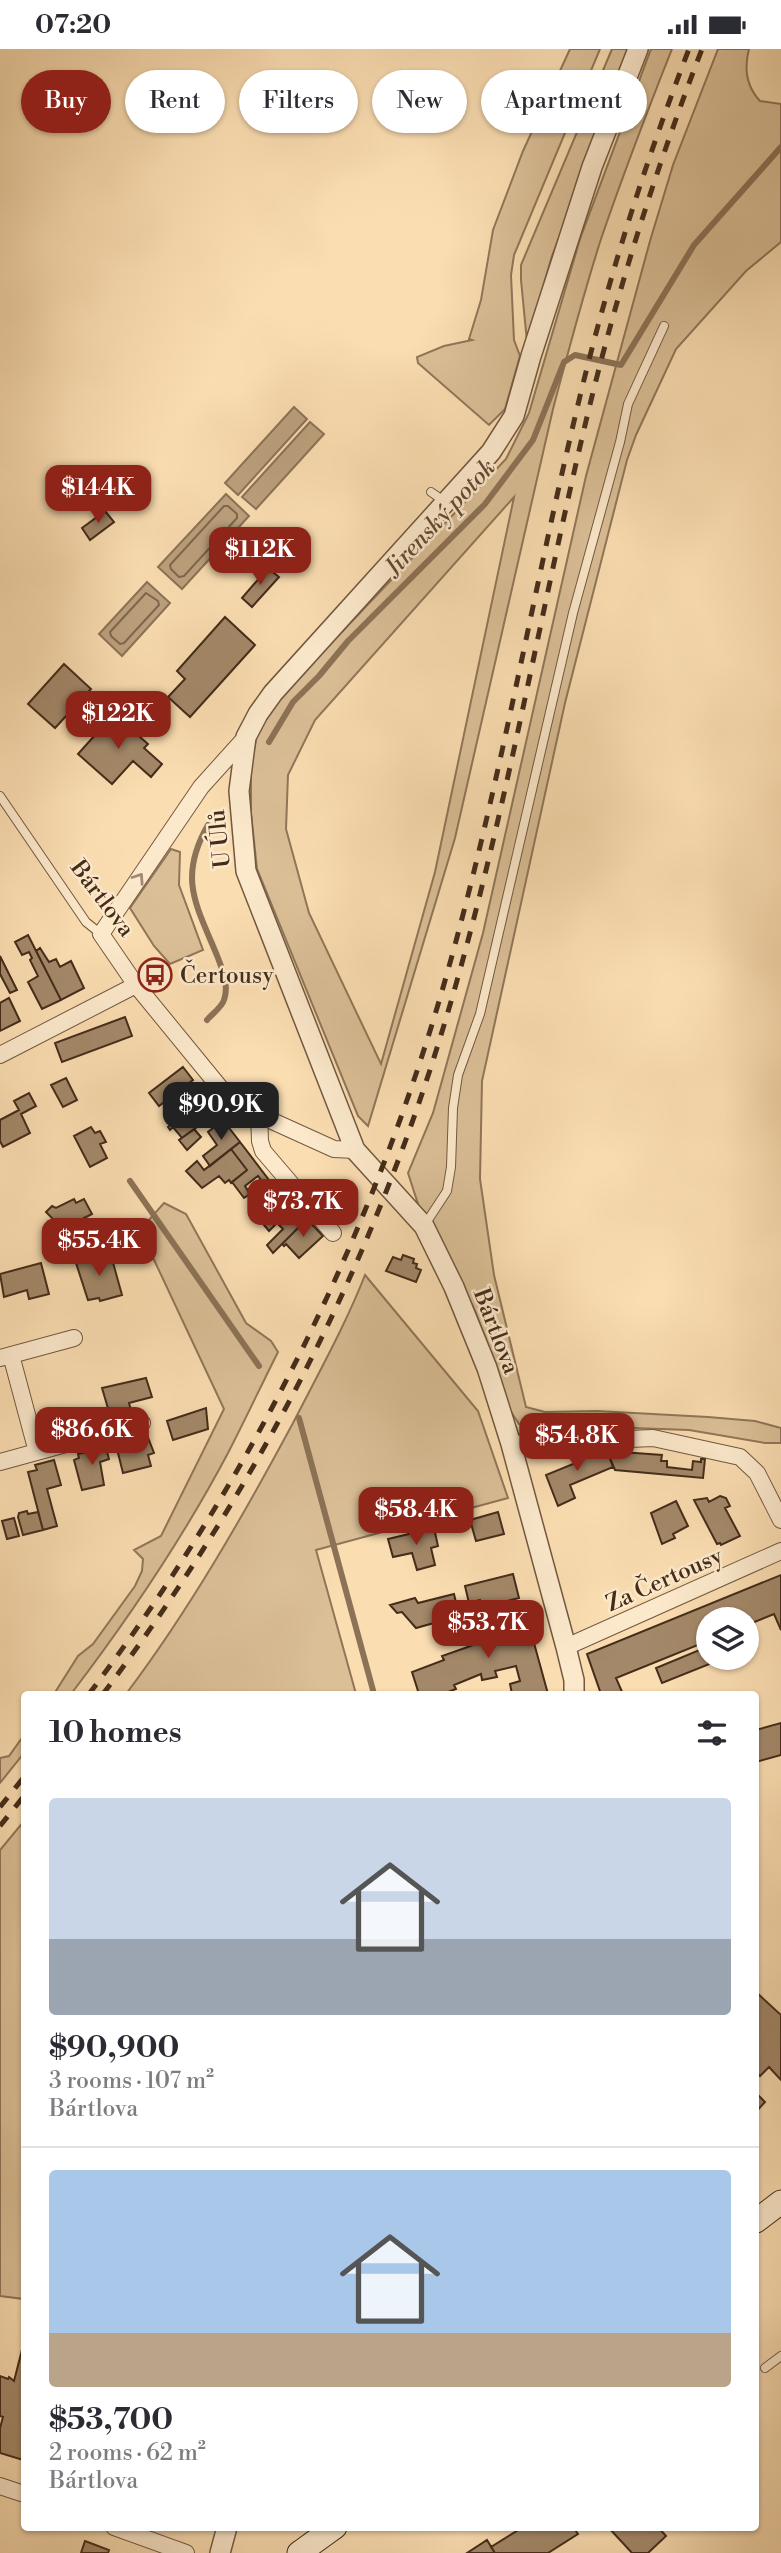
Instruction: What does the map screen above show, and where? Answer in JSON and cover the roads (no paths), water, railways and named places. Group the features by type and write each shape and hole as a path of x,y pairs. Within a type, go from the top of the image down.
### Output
{"main road":[{"path":"759,2219 781,2203"},
{"path":"299,2553 329,2531"}],"street":[{"path":"246,737 273,693 438,497 491,452 514,417 592,167 638,49"},
{"name":"U Úlů","path":"102,935 201,787 246,737"},
{"name":"U Úlů","path":"246,737 239,791 246,871 358,1154"},
{"name":"Bártlova","path":"102,935 136,985 226,1095 259,1115 334,1149 358,1154 425,1226 443,1259 459,1298 511,1444 566,1647 574,1691"},
{"path":"0,1055 136,985"},
{"path":"259,1115 263,1151 333,1233"},
{"path":"37,1452 6,1356 74,1338"},
{"path":"0,1462 142,1423"},
{"path":"511,1444 653,1438 740,1457 758,1473 781,1520"},
{"name":"Za Čertousy","path":"566,1647 781,1551"},
{"path":"0,2486 21,2493"},
{"path":"125,2531 186,2553"},
{"path":"220,2553 225,2531"}],"lane":[{"path":"425,1226 447,1191 458,1075 480,1014 573,613 628,404 664,326"},
{"name":"Bártlova","path":"0,796 86,922 102,935"},
{"path":"765,2368 781,2357"}],"water":[{"path":"294,407 307,419 238,495 225,483"},
{"path":"310,422 324,434 256,509 242,497"},
{"path":"226,494 249,516 182,589 158,567"},
{"path":"147,582 170,603 122,656 99,634"}],"waterway":[{"name":"Jirenský potok","path":"269,742 293,702 348,641 485,504 533,440 564,362 575,355 621,365 694,245 781,147"},
{"name":"Jirenský potok","path":"207,1020 223,1003 226,989 222,968 197,907 192,877 199,844 208,825"},
{"name":"Jirenský potok","path":"130,1181 259,1366"},
{"name":"Jirenský potok","path":"299,1418 373,1691"}],"railway":[{"path":"91,1691 197,1537 246,1455 291,1371 332,1285 370,1198 404,1109 434,1018 475,868 599,321 641,184 689,49"},
{"path":"105,1691 202,1552 247,1478 328,1325 396,1166 450,1004 494,839 567,504 610,327 668,141 702,49"},
{"path":"0,1807 21,1781"},
{"path":"0,1826 21,1800"}],"place":[{"name":"Čertousy","path":"155,975"}]}
